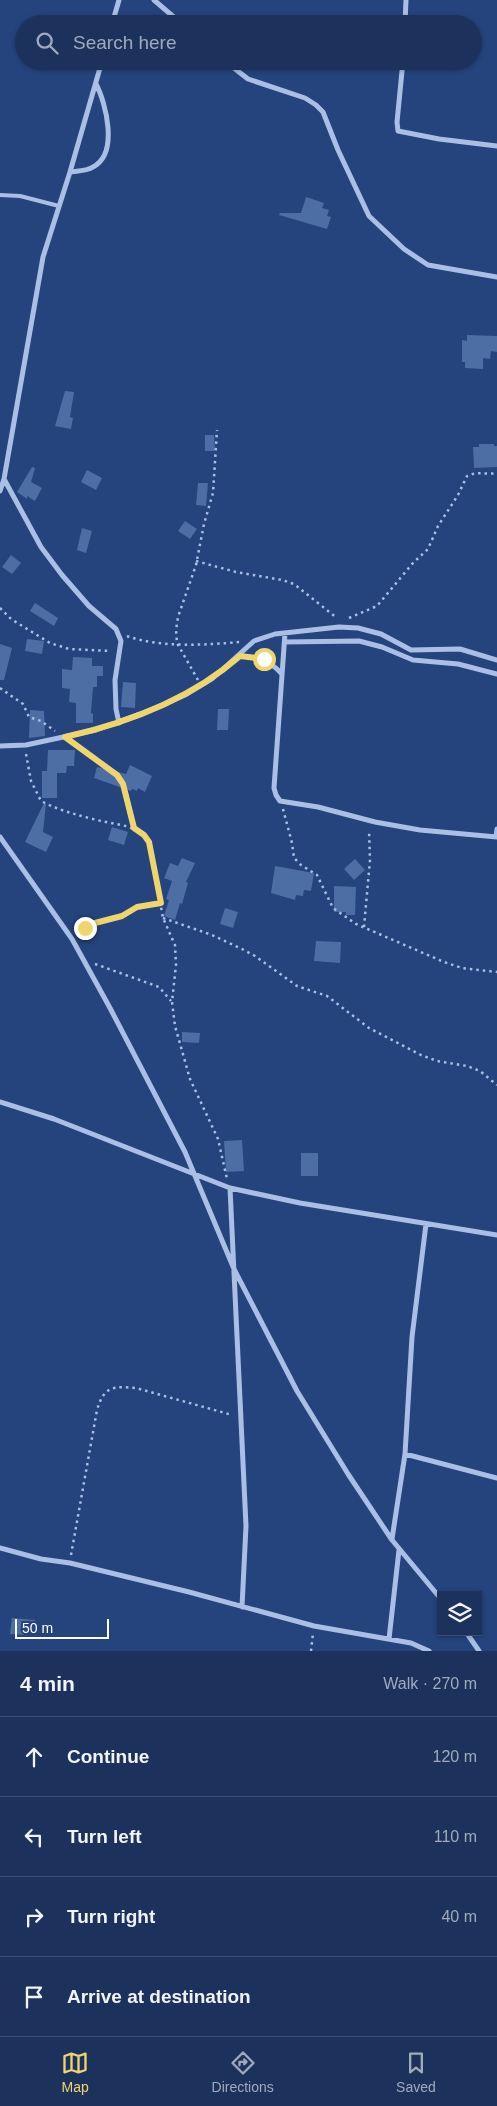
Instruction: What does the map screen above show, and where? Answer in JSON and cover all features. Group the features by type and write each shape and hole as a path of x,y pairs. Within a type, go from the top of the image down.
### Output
{"street":[{"path":"115,15 119,0"},
{"path":"154,0 172,15"},
{"path":"405,15 406,0"},
{"path":"0,491 4,479 23,377 43,257 100,70"},
{"path":"236,70 248,79 305,98 323,112 338,150 369,216 404,249 428,265 497,276"},
{"path":"402,70 397,122 398,131 439,139 497,146"},
{"path":"70,172 93,167 102,161 106,152 108,138 106,109 96,83"},
{"path":"4,479 41,547 89,606 116,629 121,641 115,680 116,709 119,723"},
{"path":"0,746 26,745 119,723 185,695 202,685 219,674 254,641 264,636 339,627 358,628 381,634 411,650 469,650 497,660"},
{"path":"284,634 274,788 276,796 280,801 318,807 369,821 420,830 496,837 497,829"},
{"path":"284,642 365,642 382,646 413,660 458,664 497,674"},
{"path":"240,656 264,659 273,664 282,674"},
{"path":"0,837 72,939 84,960 185,1152 234,1269 297,1391 348,1474 392,1540 437,1594"},
{"path":"0,1102 54,1119 230,1188 300,1204 497,1235"},
{"path":"230,1188 246,1526 242,1607"},
{"path":"392,1540 405,1454 411,1356 426,1224"},
{"path":"405,1454 497,1478"},
{"path":"0,1548 188,1592 314,1626 411,1643 429,1651"},
{"path":"389,1639 400,1550"},
{"path":"469,1636 479,1651"}],"lane":[{"path":"0,195 20,196 59,206"}],"path":[{"path":"202,685 191,670 177,643 176,630 213,493 217,430"},
{"path":"196,561 236,572 294,584 342,622 377,606 412,562 428,550 438,526 458,495 467,476 477,473 497,473"},
{"path":"0,608 11,619 50,643 69,649 119,653"},
{"path":"116,629 136,639 155,642 194,645 254,641"},
{"path":"0,688 23,704 28,718 48,725 117,775 124,789 134,828"},
{"path":"26,745 31,781 41,801 70,812 134,828 144,835 149,842 163,918 173,939 176,953 172,1002 176,1026 190,1079 218,1139 230,1188"},
{"path":"280,801 287,820 294,858 317,875 333,908 364,927 462,968 497,972"},
{"path":"364,927 370,860 369,821"},
{"path":"72,939 95,923 122,916 137,907 161,903"},
{"path":"163,918 212,935 242,949 297,986 327,996 369,1028 421,1055 437,1061 467,1066 480,1071 497,1085"},
{"path":"84,960 159,987 172,1002"},
{"path":"70,1563 97,1410 100,1398 106,1390 121,1386 136,1388 240,1418"},
{"path":"311,1651 314,1626"}],"building":[{"path":"306,197 324,203 322,208 329,210 327,216 331,217 327,229 279,215 280,213 301,213"},
{"path":"467,335 497,336 497,352 491,351 490,359 483,358 483,369 465,368 465,362 462,362 462,340 467,341"},
{"path":"65,391 74,392 70,417 73,418 71,429 55,426"},
{"path":"205,435 214,435 215,451 205,451"},
{"path":"479,444 494,444 494,446 497,446 497,467 474,468 473,447 479,447"},
{"path":"32,467 35,468 31,482 42,488 35,501 27,496 27,499 17,492"},
{"path":"87,470 102,478 96,490 81,482"},
{"path":"198,483 208,483 206,506 196,505"},
{"path":"185,521 197,529 190,539 178,531"},
{"path":"82,528 92,531 86,553 77,550"},
{"path":"11,555 21,563 12,574 2,567"},
{"path":"35,603 58,618 54,626 30,611"},
{"path":"27,639 44,641 42,654 25,651"},
{"path":"0,644 12,648 4,680 0,680"},
{"path":"73,657 92,658 92,666 103,666 103,676 97,676 97,687 93,687 91,713 93,714 93,723 76,723 76,703 69,702 70,689 62,688 62,669 72,670"},
{"path":"123,682 136,683 135,708 121,707"},
{"path":"218,709 229,709 228,730 217,730"},
{"path":"30,710 44,711 45,736 29,738"},
{"path":"48,750 75,750 74,766 67,766 66,773 57,773 57,798 42,798 42,771 47,771"},
{"path":"130,765 152,776 145,792 138,788 137,791 132,789 131,791 94,778 97,767 126,774"},
{"path":"44,803 46,804 43,832 53,837 46,852 25,842"},
{"path":"112,827 128,832 124,845 108,840"},
{"path":"182,858 195,863 186,882 188,883 182,904 180,903 175,920 164,916 169,900 166,899 172,881 164,878 170,863 178,866"},
{"path":"355,859 365,870 354,880 344,869"},
{"path":"275,866 314,873 311,891 304,890 303,896 296,895 295,900 271,893"},
{"path":"334,886 356,887 355,915 346,915 346,912 334,912"},
{"path":"225,908 238,912 233,928 220,924"},
{"path":"316,941 341,942 340,963 314,961"},
{"path":"182,1032 200,1033 199,1043 182,1042"},
{"path":"242,1140 244,1171 226,1172 224,1141"},
{"path":"301,1153 318,1153 318,1176 301,1176"},
{"path":"12,1618 35,1620 33,1632 25,1632 24,1635 10,1634"}],"route":[{"path":"85,928 95,923 122,916 137,907 161,903 149,842 144,835 134,828 123,784 110,769 65,737 119,723 185,695 213,678 240,656 264,659"}]}
